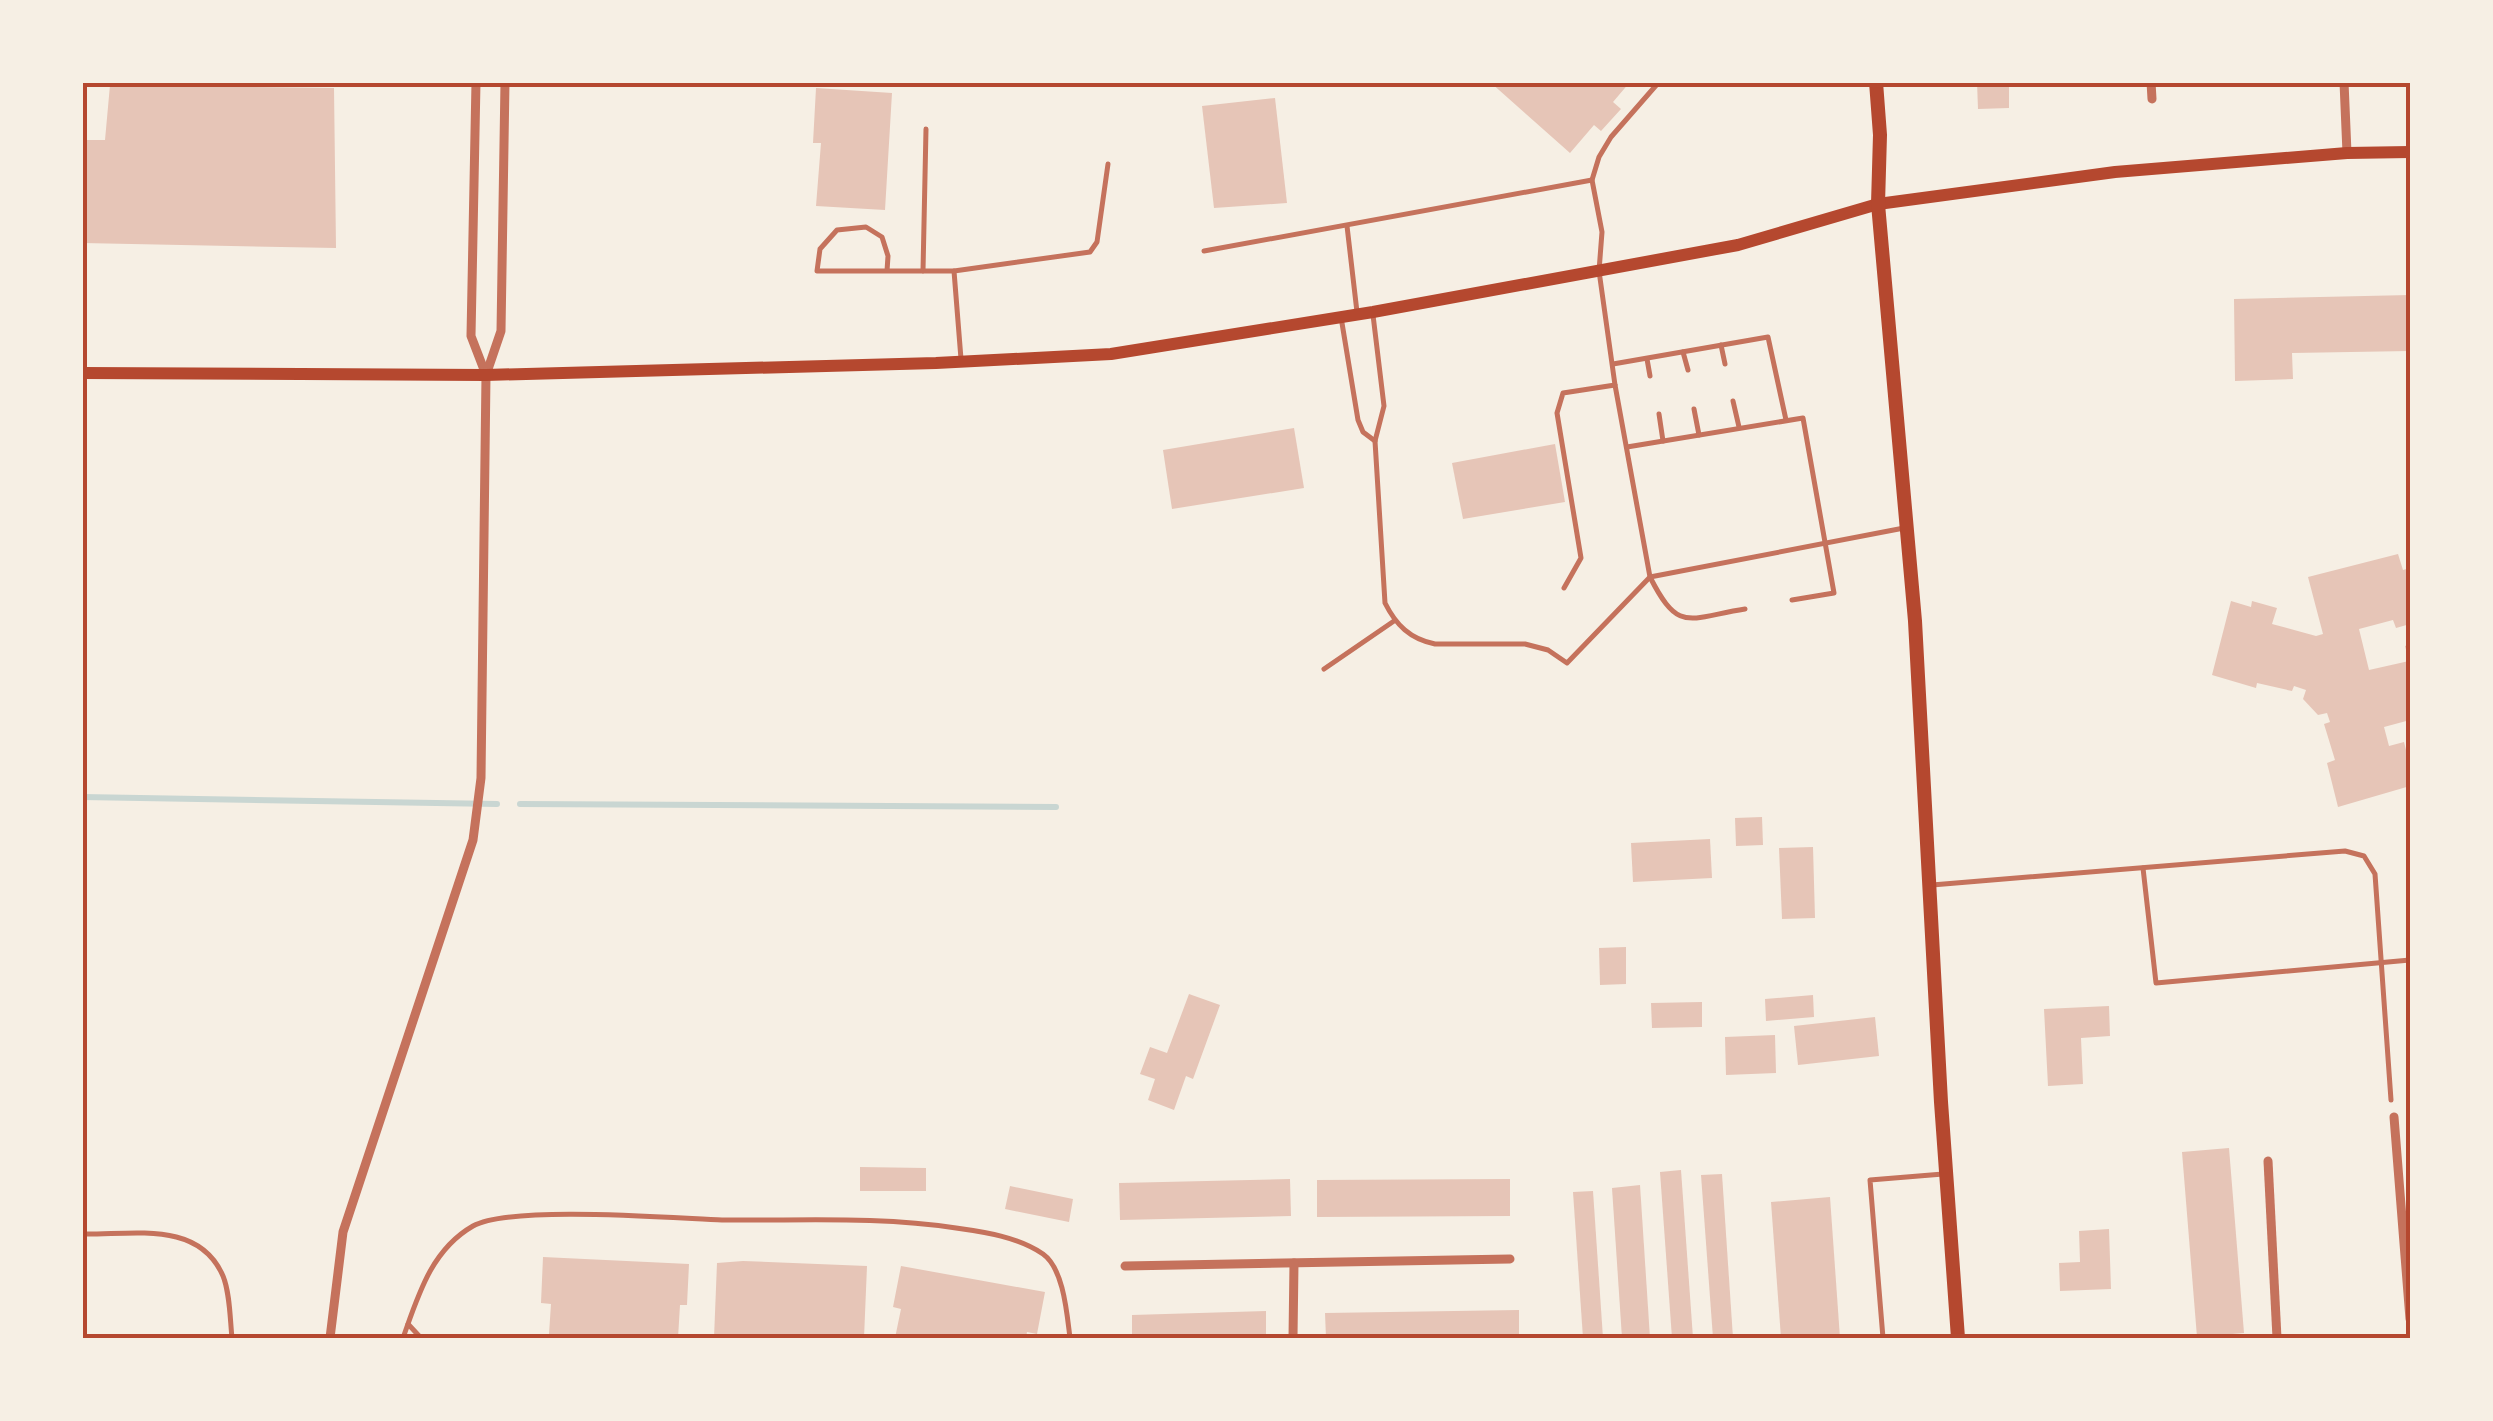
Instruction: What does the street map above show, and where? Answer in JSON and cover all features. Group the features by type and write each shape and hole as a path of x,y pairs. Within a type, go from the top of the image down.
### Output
{"main road":[{"path":"1876,82 1880,135 1878,204 1915,621 1945,1173 1958,1338"},
{"path":"82,373 486,375 1111,354 1341,318 1738,245 1878,204 2115,172 2347,153 2410,152"}],"street":[{"path":"476,82 471,336 486,375"},
{"path":"330,1338 343,1232 473,840 481,778 486,375 501,332 505,82"},
{"path":"2152,82 2152,99"},
{"path":"2344,82 2347,153"},
{"path":"2394,1117 2410,1319"},
{"path":"2268,1161 2277,1338"},
{"path":"1126,1266 1510,1259"},
{"path":"1293,1338 1294,1263"}],"lane":[{"path":"1659,82 1611,137 1592,180 1602,232 1599,271 1615,384 1650,577 1664,606 1675,616 1688,618 1746,609"},
{"path":"923,271 926,128"},
{"path":"888,271 882,237 866,227 837,230 820,249 816,272 954,272 1090,252 1097,242 1108,164"},
{"path":"1204,251 1592,180"},
{"path":"1347,226 1358,314"},
{"path":"954,272 961,362"},
{"path":"1373,312 1384,406 1375,441 1385,603 1394,622 1422,641 1524,644 1548,650 1568,663 1650,577 1906,528"},
{"path":"1341,318 1358,420 1375,441"},
{"path":"1613,364 1768,337 1787,420"},
{"path":"1721,345 1725,364"},
{"path":"1683,352 1688,370"},
{"path":"1647,359 1650,376"},
{"path":"1564,588 1581,558 1557,412 1564,393 1615,384"},
{"path":"1734,401 1739,428"},
{"path":"1694,409 1698,435"},
{"path":"1658,414 1663,440"},
{"path":"1627,447 1804,418 1834,593 1792,600"},
{"path":"1324,669 1394,622"},
{"path":"1929,885 2345,851 2364,856 2375,874 2391,1100"},
{"path":"2144,868 2156,983 2410,960"},
{"path":"1883,1338 1870,1180 1945,1173"},
{"path":"403,1338 425,1277 446,1248 475,1224 508,1217 558,1216 830,1219 954,1227 1008,1238 1046,1256 1064,1293 1070,1338"},
{"path":"82,1234 180,1235 208,1251 224,1278 232,1338"},
{"path":"408,1324 421,1338"}],"building":[{"path":"1490,82 1630,82 1613,102 1621,109 1601,131 1594,125 1570,153"},
{"path":"1977,82 2009,82 2009,108 1978,109"},
{"path":"110,85 334,88 336,248 82,243 82,140 105,140"},
{"path":"816,88 892,93 885,210 816,206 821,143 813,143"},
{"path":"1275,98 1287,203 1214,208 1202,106"},
{"path":"2410,295 2410,351 2292,353 2293,379 2235,381 2234,299"},
{"path":"1294,428 1304,488 1172,509 1163,450"},
{"path":"1555,444 1565,502 1463,519 1452,463"},
{"path":"2398,554 2403,570 2410,568 2410,624 2396,628 2393,620 2359,629 2369,670 2409,661 2405,646 2410,644 2410,720 2384,727 2389,746 2404,742 2410,786 2338,807 2327,763 2335,760 2324,724 2330,722 2327,713 2318,715 2303,699 2306,690 2257,683 2256,688 2212,675 2231,601 2251,607 2252,601 2277,608 2272,624 2316,636 2323,634 2308,577"},
{"path":"1762,817 1763,845 1736,846 1735,818"},
{"path":"1710,839 1712,878 1633,882 1631,843"},
{"path":"1813,847 1815,918 1782,919 1779,848"},
{"path":"1626,947 1626,984 1600,985 1599,948"},
{"path":"1189,994 1220,1005 1193,1079 1186,1076 1174,1110 1148,1100 1155,1079 1140,1074 1150,1047 1167,1053"},
{"path":"1813,995 1814,1017 1766,1021 1765,999"},
{"path":"1702,1002 1702,1027 1652,1028 1651,1003"},
{"path":"2109,1006 2110,1036 2081,1038 2083,1084 2048,1086 2044,1009"},
{"path":"1875,1017 1879,1056 1798,1065 1794,1026"},
{"path":"1775,1035 1776,1073 1726,1075 1725,1037"},
{"path":"2229,1148 2244,1333 2197,1337 2182,1152"},
{"path":"860,1167 926,1168 926,1191 860,1191"},
{"path":"1681,1170 1693,1338 1672,1338 1660,1172"},
{"path":"1722,1174 1733,1338 1713,1338 1701,1175"},
{"path":"1290,1179 1291,1216 1120,1220 1119,1183"},
{"path":"1510,1179 1510,1216 1317,1217 1317,1180"},
{"path":"1640,1185 1650,1338 1622,1338 1612,1188"},
{"path":"1010,1186 1073,1199 1069,1222 1005,1209"},
{"path":"1593,1191 1603,1338 1583,1338 1573,1192"},
{"path":"1830,1197 1840,1338 1781,1338 1771,1202"},
{"path":"2109,1229 2111,1289 2060,1291 2059,1263 2080,1262 2079,1231"},
{"path":"543,1257 689,1264 687,1305 680,1305 678,1338 549,1334 551,1304 541,1303"},
{"path":"717,1263 867,1266 864,1338 714,1338"},
{"path":"901,1266 1045,1292 1037,1334 1027,1332 1026,1338 895,1338 901,1309 893,1307"},
{"path":"1519,1310 1519,1338 1326,1338 1325,1313"},
{"path":"1266,1311 1266,1338 1132,1338 1132,1315"}],"waterway":[{"path":"82,797 497,804"},
{"path":"520,804 1056,807"}]}
